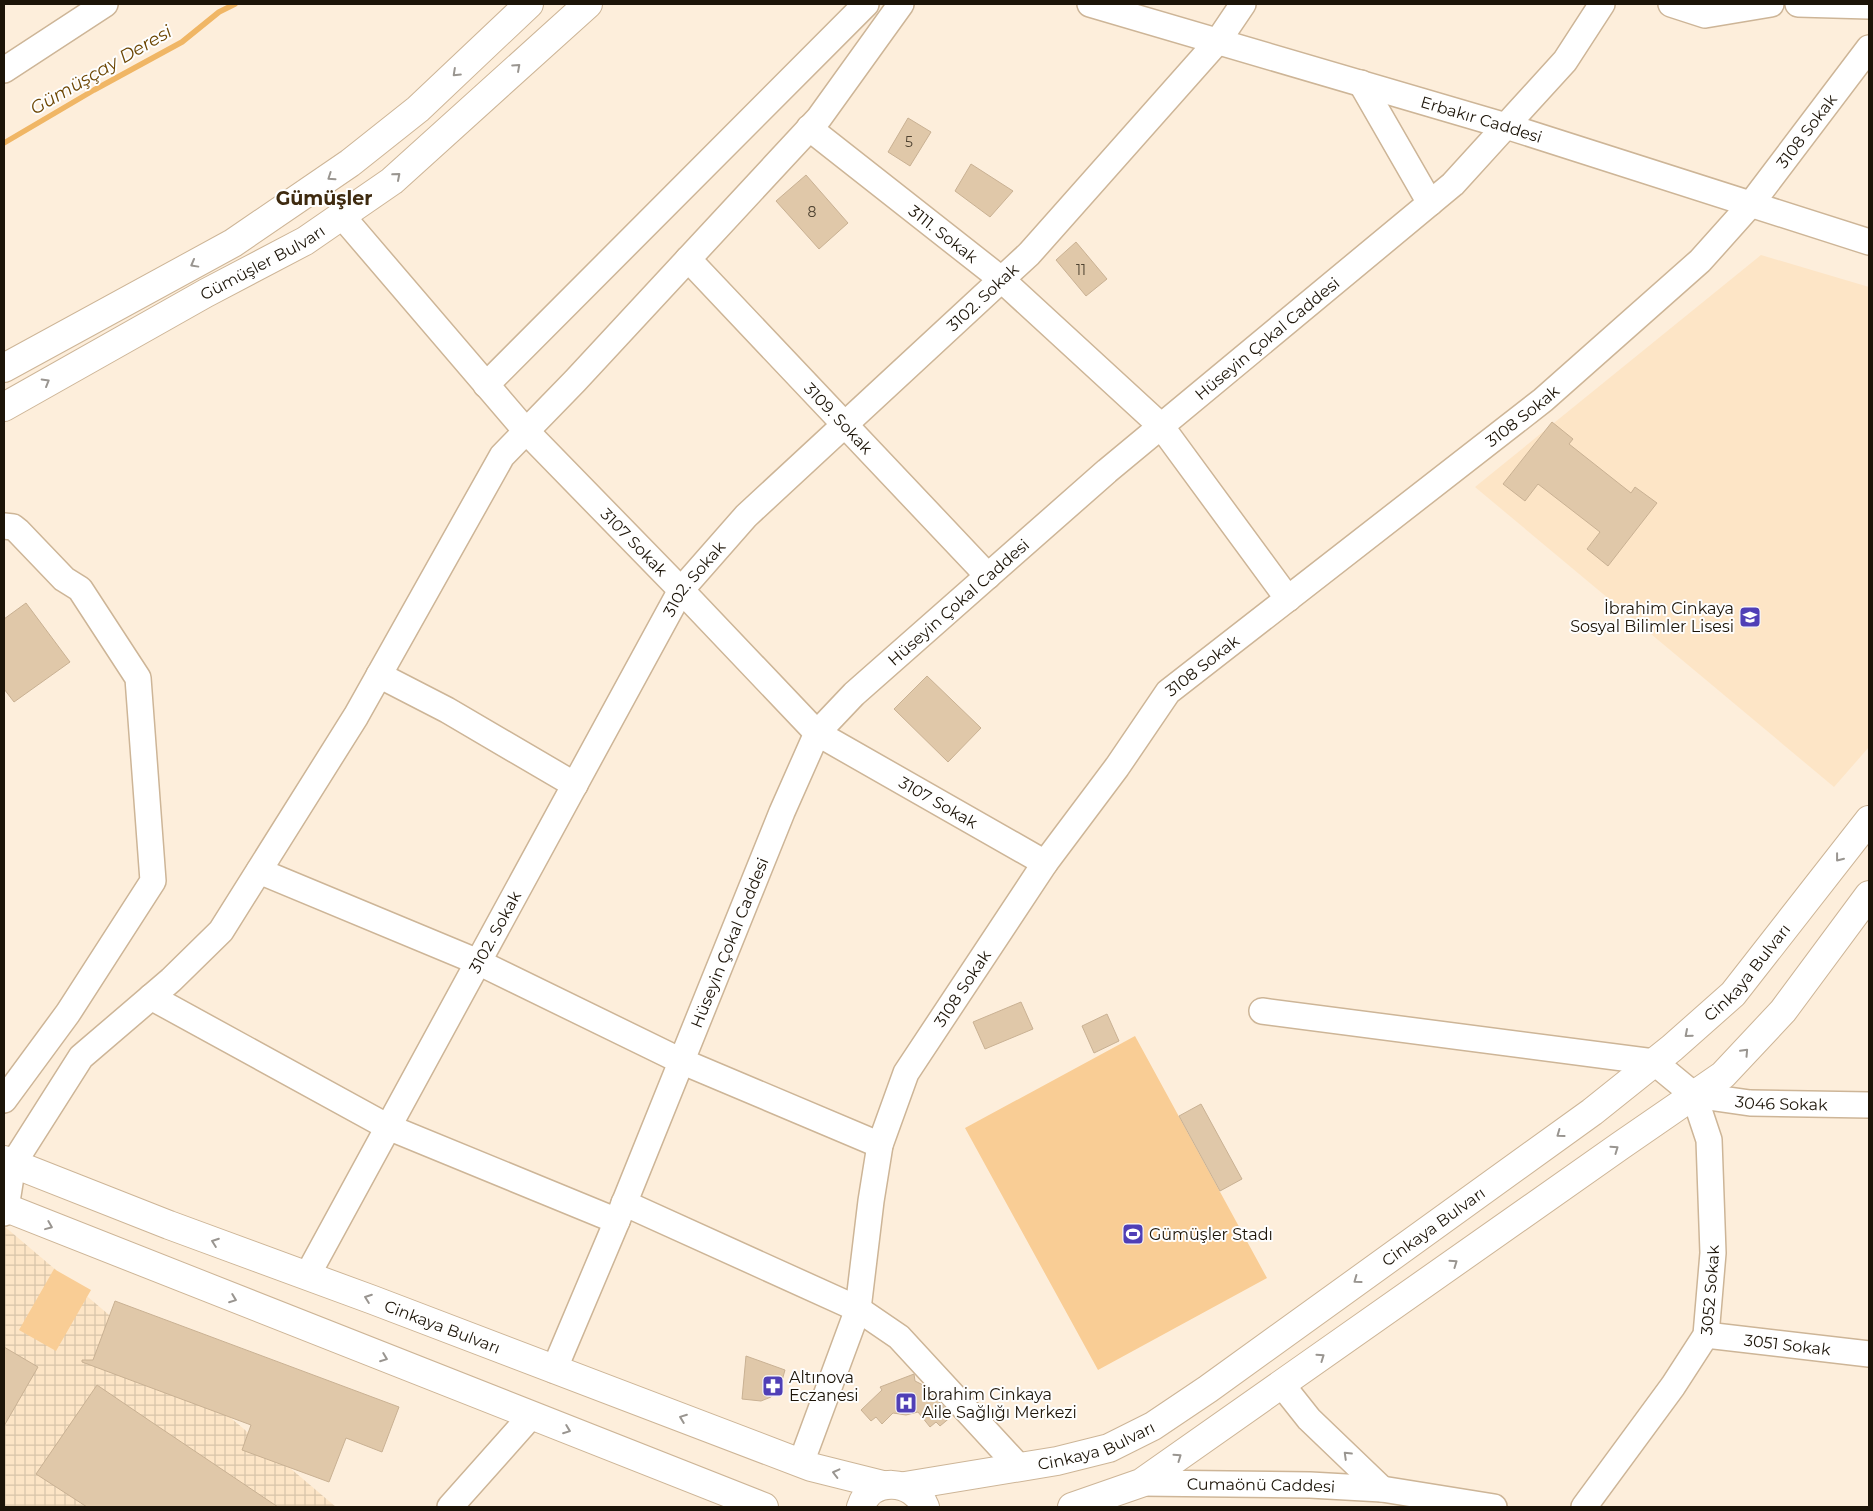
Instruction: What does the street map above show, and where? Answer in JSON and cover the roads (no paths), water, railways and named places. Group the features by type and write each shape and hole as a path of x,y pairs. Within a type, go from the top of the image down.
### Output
{"main road":[{"name":"Gümüşler Bulvarı","path":"4,368 232,243 350,163 418,109 529,4"},
{"name":"Gümüşler Bulvarı","path":"4,406 89,357 305,241 342,216 392,181 588,4"},
{"name":"Cinkaya Bulvarı","path":"8,1162 169,1225 800,1463 894,1486 1058,1461 1109,1448 1153,1426 1208,1389 1592,1112 1733,994 1869,820"},
{"path":"1072,1507 1141,1483 1724,1075 1783,1011 1869,895"},
{"path":"5,1210 764,1507"},
{"path":"861,1507 867,1496 874,1489 894,1486 915,1492 923,1500 925,1507"}],"street":[{"path":"4,70 105,4"},
{"path":"5,1210 8,1162 81,1057 171,980 221,931 356,716 502,456 575,381 819,118 901,4"},
{"name":"Erbakır Caddesi","path":"1090,4 1506,126 1869,242"},
{"name":"3102. Sokak","path":"307,1276 682,590 746,516 1029,254 1218,41 1244,4"},
{"name":"Hüseyin Çokal Caddesi","path":"554,1370 816,733 854,694 1107,471 1453,184 1565,61 1602,4"},
{"path":"1671,4 1705,15 1771,4"},
{"path":"1798,4 1869,6"},
{"path":"486,385 857,8"},
{"name":"3108 Sokak","path":"800,1463 858,1309 880,1144 906,1073 1045,863 1117,767 1168,692 1543,400 1700,261 1751,204 1869,48"},
{"path":"1361,83 1430,203"},
{"name":"3111. Sokak","path":"810,128 1001,279 1161,426 1288,599"},
{"name":"3107 Sokak","path":"342,216 526,431 682,590 816,733 1045,863"},
{"name":"3109. Sokak","path":"688,259 988,576"},
{"path":"4,526 13,527 18,531 64,579 80,589 138,678 153,880 68,1013 4,1100"},
{"path":"379,675 447,710 575,785"},
{"path":"259,871 478,962 682,1061 880,1144"},
{"path":"151,998 388,1127 620,1212 858,1309 899,1337 1019,1467"},
{"path":"1262,1011 1654,1062 1694,1095"},
{"name":"3046 Sokak","path":"1694,1095 1750,1103 1869,1106"},
{"name":"3052 Sokak","path":"1584,1507 1673,1386 1706,1336 1713,1253 1709,1140 1694,1095"},
{"name":"3051 Sokak","path":"1706,1336 1869,1354"},
{"name":"Cumaönü Caddesi","path":"1282,1385 1309,1419 1382,1489"},
{"path":"450,1507 531,1416"},
{"name":"Cumaönü Caddesi","path":"1141,1483 1310,1485 1382,1489 1494,1507"},
{"path":"1366,1507 1382,1489"}],"waterway":[{"name":"Gümüşçay Deresi","path":"4,143 94,90 182,42 219,12 235,4"}],"place":[{"name":"İbrahim Cinkaya Sosyal Bilimler Lisesi","path":"1750,617"},
{"name":"Gümüşler Stadı","path":"1133,1234"},
{"name":"Altınova Eczanesi","path":"773,1386"},
{"name":"İbrahim Cinkaya Aile Sağlığı Merkezi","path":"906,1403"}],"district":[{"name":"Gümüşler","path":"324,198"}]}
